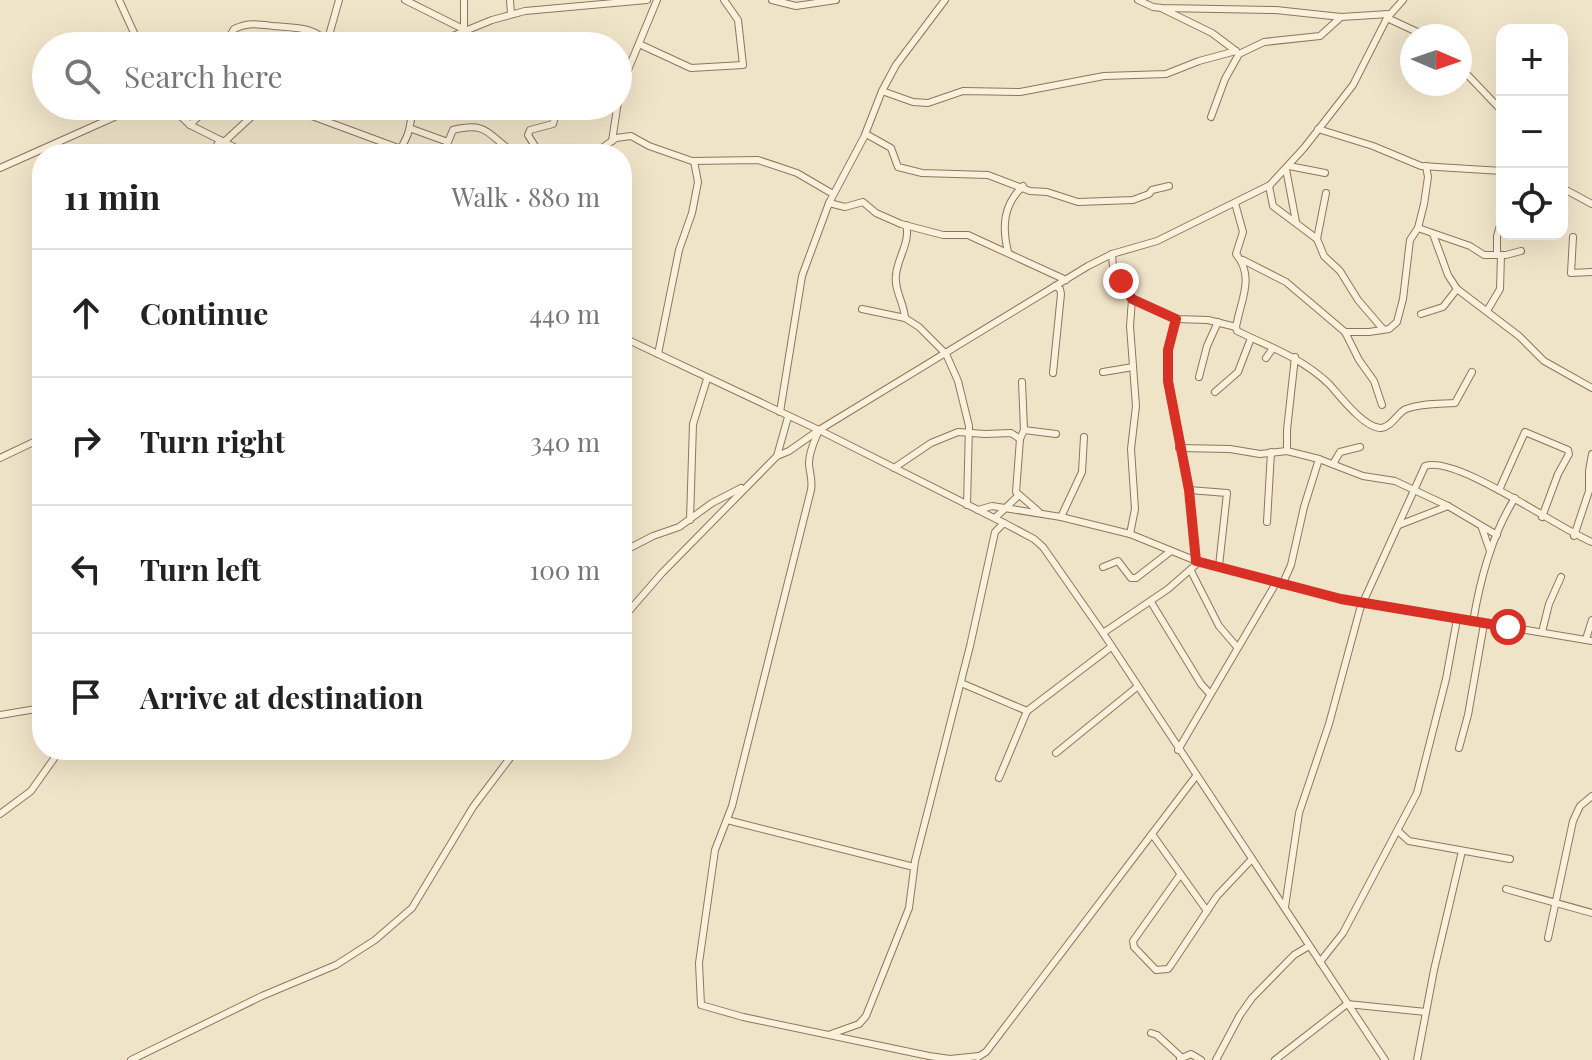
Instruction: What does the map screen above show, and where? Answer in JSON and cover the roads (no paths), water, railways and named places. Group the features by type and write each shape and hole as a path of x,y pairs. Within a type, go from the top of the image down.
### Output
{"street":[{"path":"119,0 134,32"},
{"path":"332,32 339,0"},
{"path":"405,0 463,30"},
{"path":"463,30 464,0"},
{"path":"510,0 511,14"},
{"path":"459,32 511,14 554,4 647,0"},
{"path":"632,60 657,0"},
{"path":"639,44 691,68 743,65 738,20 724,0"},
{"path":"772,0 796,6 836,0"},
{"path":"780,412 802,276 829,203 866,134 882,91 904,53 945,0"},
{"path":"1138,0 1162,8 1276,10 1341,17 1388,16 1403,24"},
{"path":"632,608 777,456 1112,254 1157,241 1269,186 1353,85 1388,16 1403,0"},
{"path":"1162,8 1212,33 1237,53"},
{"path":"882,91 913,102 928,103 963,91 1020,92 1104,76 1166,74 1209,57 1237,53 1264,42 1320,36 1341,17"},
{"path":"232,32 252,24 303,26 315,32"},
{"path":"1211,117 1237,53"},
{"path":"1472,80 1496,105"},
{"path":"54,144 108,120"},
{"path":"185,120 224,143 248,120"},
{"path":"190,125 195,120"},
{"path":"321,120 382,144"},
{"path":"406,144 412,120"},
{"path":"532,144 529,140 530,130 553,124 554,120"},
{"path":"612,141 615,120"},
{"path":"412,129 448,142 453,130 477,128 494,134 502,144"},
{"path":"1318,129 1426,166 1496,171"},
{"path":"866,134 891,148 898,167 922,173 988,175 1030,191 1047,192 1078,202 1133,200 1169,186"},
{"path":"608,144 620,136 631,136 649,146 694,161 758,160 797,173 833,194"},
{"path":"0,168 32,154"},
{"path":"658,354 679,250 692,213 698,182 694,161"},
{"path":"1345,332 1369,332 1394,326 1400,316 1410,240 1418,228 1426,189 1426,166"},
{"path":"1287,168 1325,173"},
{"path":"1287,168 1296,222"},
{"path":"1009,253 1005,217 1011,200 1023,186"},
{"path":"1269,186 1273,206 1317,239 1324,256 1340,271 1358,300 1382,328"},
{"path":"1568,191 1592,204"},
{"path":"1317,239 1326,193"},
{"path":"829,203 845,207 863,202 876,213 906,225 943,235 968,235 1066,280"},
{"path":"1235,203 1243,232 1236,254 1278,277 1345,332 1374,381 1382,405"},
{"path":"905,318 895,283 899,257 908,234 906,225"},
{"path":"1418,228 1470,246 1484,255 1521,251"},
{"path":"1433,234 1448,275 1457,289 1544,361 1592,388"},
{"path":"1573,237 1571,273 1592,272"},
{"path":"1487,311 1500,289 1497,240"},
{"path":"1112,254 1113,268 1132,299 1176,319 1218,322 1236,327"},
{"path":"1243,260 1247,277 1237,331 1295,357 1317,373 1354,412 1380,428 1407,409 1440,401 1455,403 1472,372"},
{"path":"1053,373 1061,294 1055,286"},
{"path":"1421,314 1443,307 1457,289"},
{"path":"1130,534 1135,509 1131,449 1136,406 1130,326 1132,299"},
{"path":"862,309 905,318 919,327 946,354 958,381 969,433 967,505"},
{"path":"1103,633 1151,602 1191,571 1197,562 1189,490 1168,381 1168,350 1176,319"},
{"path":"1199,377 1218,322"},
{"path":"1215,392 1238,372 1251,338"},
{"path":"632,342 819,430 995,518 1043,547 1385,1060"},
{"path":"1266,358 1273,348"},
{"path":"1287,451 1295,357"},
{"path":"1103,372 1133,367"},
{"path":"690,520 693,424 707,379"},
{"path":"1022,382 1024,430 1020,439 1016,484 1018,496 1038,512"},
{"path":"777,456 788,417"},
{"path":"819,430 810,453 811,490 790,580 727,820 716,846 698,971 701,1005 733,1015 943,1058 977,1058 986,1052 1196,776"},
{"path":"1024,430 1056,434"},
{"path":"894,468 943,437 958,432 1011,433 1020,439"},
{"path":"1499,490 1525,432 1568,450 1542,517"},
{"path":"1061,517 1082,472 1084,437"},
{"path":"0,458 32,443"},
{"path":"1333,464 1340,452 1360,447"},
{"path":"1179,448 1230,449 1260,454 1287,451 1319,459 1363,476 1395,481 1448,506 1497,535"},
{"path":"1267,522 1271,452"},
{"path":"1574,536 1591,491 1589,471 1592,454"},
{"path":"1178,750 1237,647 1291,565 1319,459"},
{"path":"1284,909 1299,813 1329,724 1362,602 1425,466 1432,464 1453,469 1515,498 1574,536 1592,542"},
{"path":"632,547 690,520 712,503 746,486"},
{"path":"1189,490 1227,493 1219,566"},
{"path":"995,518 1018,496"},
{"path":"1473,622 1497,535 1515,498"},
{"path":"978,510 988,506 1005,507 1061,517 1130,534 1197,562 1279,584 1484,624 1589,640 1592,620"},
{"path":"1398,526 1448,506"},
{"path":"829,1035 859,1024 866,1016 909,908 914,867 961,683 995,532 1004,523"},
{"path":"1482,528 1491,553"},
{"path":"1103,567 1118,561 1131,578 1136,578 1171,551"},
{"path":"1191,571 1219,626 1237,647"},
{"path":"1542,632 1545,615 1561,577"},
{"path":"1151,602 1210,694"},
{"path":"1320,962 1343,933 1419,789 1457,619"},
{"path":"1459,748 1484,624"},
{"path":"999,778 1027,711 1111,647"},
{"path":"961,683 1027,711"},
{"path":"1056,753 1137,687"},
{"path":"0,715 32,710"},
{"path":"0,814 31,791 53,760"},
{"path":"131,1060 190,1029 336,965 375,940 412,908 473,807 508,760"},
{"path":"1548,938 1573,821 1580,806 1592,796"},
{"path":"727,820 914,867"},
{"path":"1398,831 1409,841 1510,859"},
{"path":"1152,834 1207,911"},
{"path":"1417,1060 1462,851"},
{"path":"1180,875 1133,941 1134,947 1156,970 1168,969 1217,896 1251,860"},
{"path":"1506,889 1592,913"},
{"path":"1216,1060 1252,998 1294,955 1309,946"},
{"path":"1275,1060 1347,1004 1426,1012"},
{"path":"1151,1033 1157,1035 1180,1059 1191,1054 1201,1060"}]}
